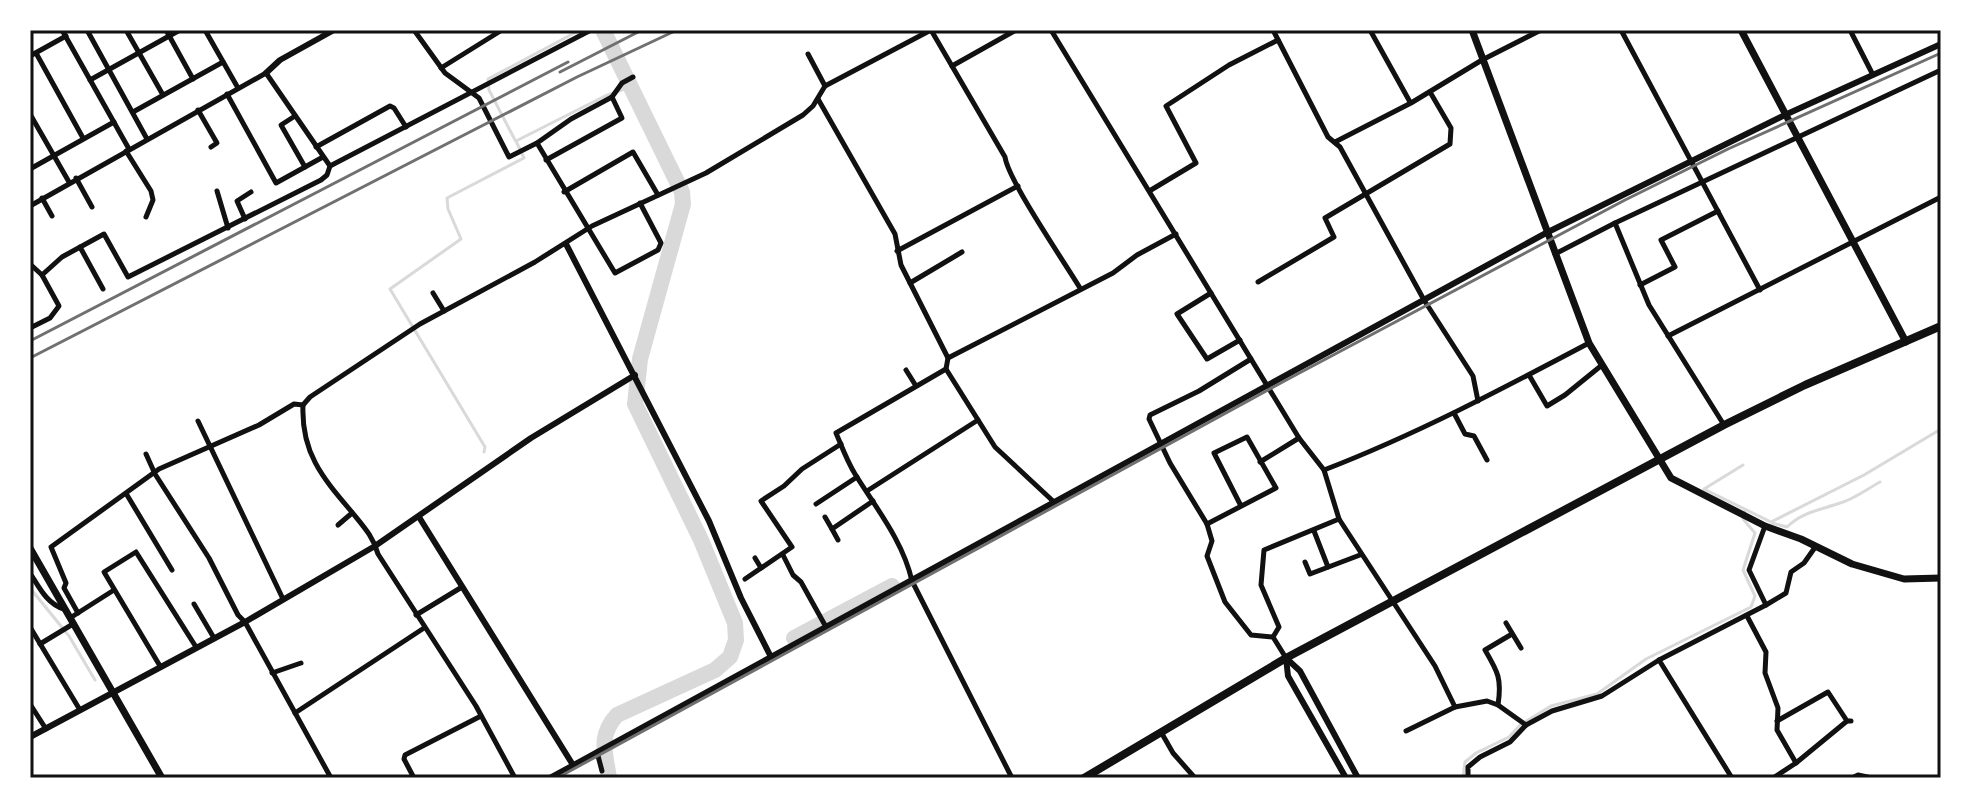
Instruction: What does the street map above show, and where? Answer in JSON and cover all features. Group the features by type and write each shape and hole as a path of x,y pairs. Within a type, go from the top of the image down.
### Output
{"highway":[{"path":"1084,778 1286,658 1724,425 1805,385 1941,326"}],"main road":[{"path":"1472,30 1589,343 1671,478 1765,526 1844,561 1904,579 1941,578"},
{"path":"1741,30 1906,342"},
{"path":"30,548 162,778"}],"street":[{"path":"87,30 147,139"},
{"path":"126,30 163,95"},
{"path":"90,80 168,33 180,30"},
{"path":"205,30 238,88"},
{"path":"30,206 266,73 280,60 334,30"},
{"path":"414,30 441,68 479,98 509,157 612,97 622,83 631,78"},
{"path":"441,68 502,30"},
{"path":"42,275 62,257 104,234 128,277 321,180 330,166 591,30"},
{"path":"515,778 481,716 378,554 373,538 323,478 305,442 303,405 310,397 415,327 586,230 685,184 803,115 825,86 931,30 1005,157 1018,186 1080,288"},
{"path":"952,66 1016,30"},
{"path":"1051,30 1299,438 1324,470 1339,519 1435,666 1455,707"},
{"path":"1273,30 1328,137 1340,147 1424,300 1473,376 1478,401"},
{"path":"1370,30 1411,103"},
{"path":"1334,143 1541,30"},
{"path":"1621,30 1760,290"},
{"path":"1850,30 1873,75"},
{"path":"83,138 33,54 64,33 151,191 153,200 146,217"},
{"path":"168,33 193,79"},
{"path":"1151,190 1196,163 1166,106 1229,65 1278,40"},
{"path":"550,778 1546,233 1787,114 1941,44"},
{"path":"808,54 825,86"},
{"path":"133,112 223,62"},
{"path":"1555,254 1796,136 1941,70"},
{"path":"266,73 330,166"},
{"path":"1258,282 1334,237 1325,218 1450,144 1451,128 1430,92"},
{"path":"227,93 276,183 323,157"},
{"path":"546,160 622,118 612,97"},
{"path":"817,98 895,234 897,251 910,283 948,358 946,369 995,447 1054,502"},
{"path":"316,147 390,106 406,127"},
{"path":"198,110 217,143 211,147"},
{"path":"30,114 69,182"},
{"path":"295,116 281,125 305,167"},
{"path":"30,169 114,122"},
{"path":"537,143 586,230 615,273 658,250 661,243 640,203"},
{"path":"564,192 633,152 658,195"},
{"path":"76,178 92,207"},
{"path":"897,251 1018,186"},
{"path":"217,191 228,228"},
{"path":"245,219 237,201 251,192"},
{"path":"1668,336 1941,197"},
{"path":"42,198 52,216"},
{"path":"1640,285 1675,267 1661,240 1718,211"},
{"path":"1615,223 1649,305 1724,425"},
{"path":"948,358 1113,273 1137,255 1176,234"},
{"path":"566,244 709,521 741,598 771,657"},
{"path":"80,247 103,289"},
{"path":"910,283 962,252"},
{"path":"30,264 42,275 59,306 50,318 30,328"},
{"path":"433,293 444,311"},
{"path":"1211,293 1177,314 1207,359 1240,340"},
{"path":"1324,470 1379,449 1589,343"},
{"path":"1251,359 1199,391 1150,415 1149,419 1170,463 1207,524 1212,541 1207,556 1225,602 1251,635 1273,637"},
{"path":"1529,375 1547,406 1602,365"},
{"path":"946,369 836,433 857,477 890,528 912,581 1012,778"},
{"path":"906,370 916,387"},
{"path":"30,737 245,622 375,546 531,438 635,375"},
{"path":"78,613 64,588 66,583 51,547 159,469 259,425 294,404 303,405"},
{"path":"1454,413 1465,434 1474,436 1487,460"},
{"path":"867,491 978,420"},
{"path":"198,421 283,599"},
{"path":"1207,524 1276,488 1247,437 1214,453 1241,506"},
{"path":"1260,462 1299,438"},
{"path":"745,579 792,547 761,501 841,444"},
{"path":"146,454 155,474 209,558 331,778"},
{"path":"816,504 857,477"},
{"path":"127,495 172,570"},
{"path":"832,529 873,501"},
{"path":"338,525 352,513"},
{"path":"419,517 573,765"},
{"path":"825,517 838,540"},
{"path":"1273,637 1279,627 1261,585 1264,550 1339,519"},
{"path":"1765,526 1749,570 1766,605"},
{"path":"1314,531 1328,567"},
{"path":"1468,778 1468,767 1480,757 1510,742 1526,725 1552,711 1602,696 1659,660 1786,593 1791,572 1804,563 1816,546"},
{"path":"160,666 104,572 136,552 196,647"},
{"path":"783,555 826,627"},
{"path":"1305,562 1310,574 1360,555"},
{"path":"755,558 761,568"},
{"path":"30,573 46,597 57,607 65,609"},
{"path":"416,615 462,587"},
{"path":"40,644 72,621 78,613 114,590"},
{"path":"194,604 214,638"},
{"path":"1747,616 1766,652 1765,673 1778,708 1777,730 1796,763"},
{"path":"1506,623 1521,648"},
{"path":"30,627 80,710"},
{"path":"295,713 424,628"},
{"path":"1498,705 1499,674 1485,650 1512,634"},
{"path":"1273,637 1286,658 1300,671 1358,778"},
{"path":"1286,658 1288,676 1346,778"},
{"path":"1659,660 1733,778"},
{"path":"272,673 301,663"},
{"path":"1773,778 1849,721 1828,692 1777,721"},
{"path":"1406,731 1455,707 1487,701 1526,725"},
{"path":"30,704 46,729"},
{"path":"414,778 405,755 481,716"},
{"path":"1161,732 1173,753 1195,778"},
{"path":"599,751 602,771"},
{"path":"1852,778 1858,775 1872,778"}],"waterway":[{"path":"515,140 489,90 488,79 580,30"},
{"path":"603,30 682,192 683,204 640,359 635,404 701,540 735,623 736,640 730,657 715,670 617,715 605,737 609,778"},
{"path":"484,452 485,447 390,289 461,239 448,209 447,198 524,158 516,141 605,96 630,87"},
{"path":"1743,465 1704,489 1771,522 1864,475 1941,429"},
{"path":"1772,523 1787,527 1805,515 1850,499 1880,482"},
{"path":"1463,778 1465,762 1509,737 1520,725 1551,706 1597,694 1646,659 1751,607 1755,596 1743,570 1755,533 1743,519 1745,511"},
{"path":"794,638 892,586"},
{"path":"30,588 69,636 95,680"}],"railway":[{"path":"560,72 642,30"},
{"path":"30,358 577,77 677,30"},
{"path":"557,778 1290,378 1625,200 1728,149 1941,53"},
{"path":"30,341 568,62"}]}
